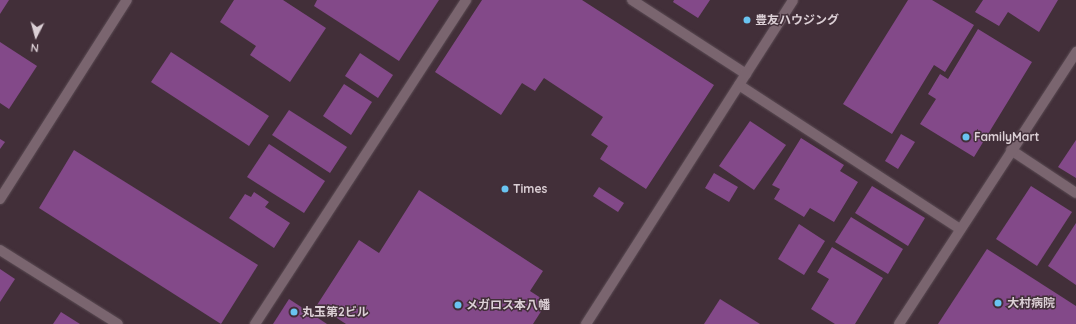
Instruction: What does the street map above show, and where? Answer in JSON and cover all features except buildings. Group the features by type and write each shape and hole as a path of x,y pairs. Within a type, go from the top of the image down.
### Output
{"street":[{"path":"0,199 127,0"},
{"path":"255,324 466,0"},
{"path":"632,0 746,74"},
{"path":"586,324 793,0"},
{"path":"899,324 1076,52"},
{"path":"739,85 960,229"},
{"path":"1011,150 1076,194"},
{"path":"0,250 118,324"}],"place":[{"name":"豊友ハウジング","path":"747,20"},
{"name":"FamilyMart","path":"966,137"},
{"name":"Times","path":"505,189"},
{"name":"大村病院","path":"998,303"},
{"name":"メガロス本八幡","path":"458,305"},
{"name":"丸玉第2ビル","path":"294,312"}]}
